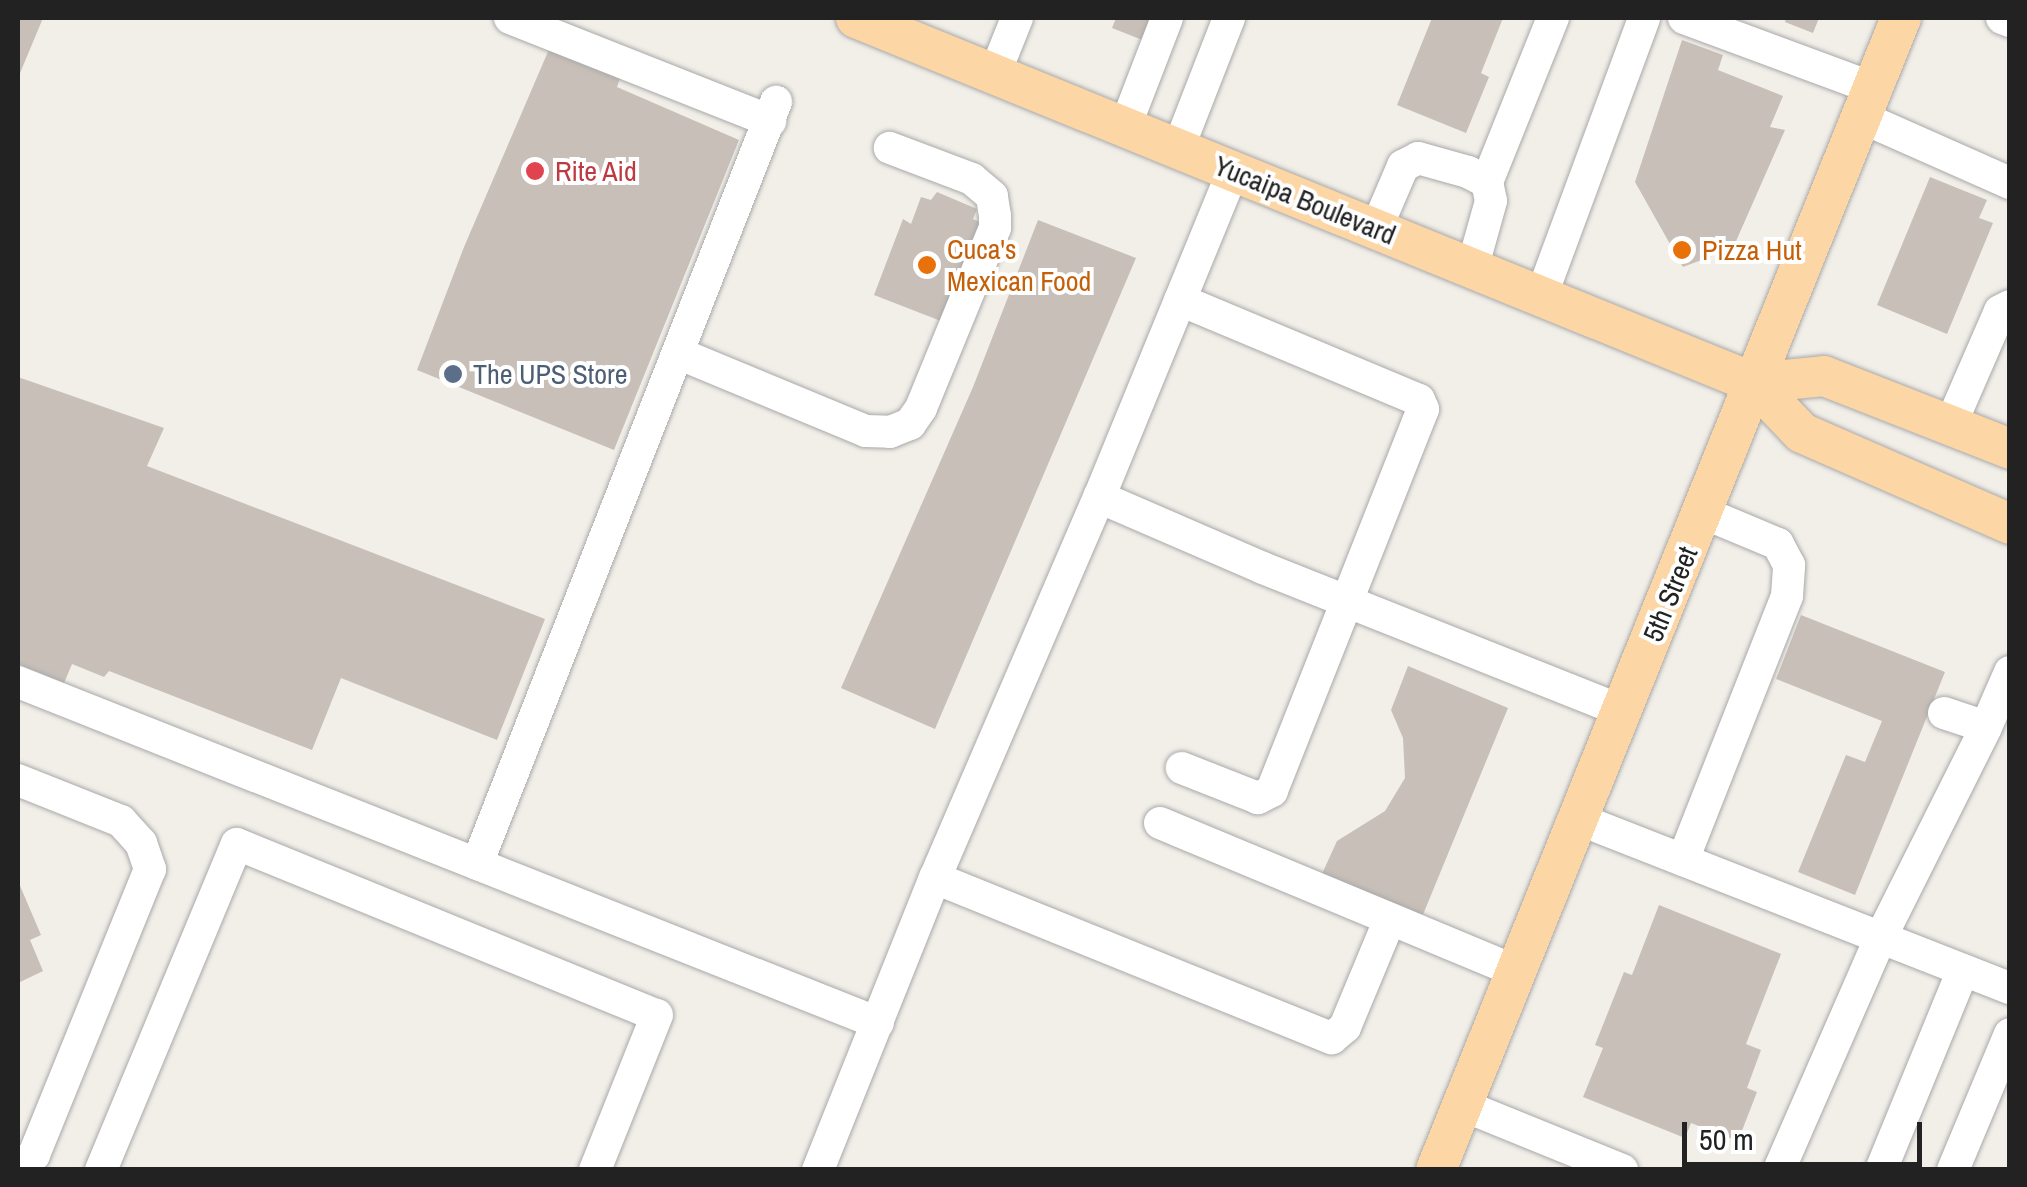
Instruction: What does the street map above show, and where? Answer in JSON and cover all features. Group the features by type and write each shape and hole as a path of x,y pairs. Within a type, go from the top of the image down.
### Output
{"main road":[{"name":"5th Street","path":"1436,1170 1901,18"},
{"name":"Yucaipa Boulevard","path":"863,19 1754,384 1802,433 2010,524"},
{"name":"Yucaipa Boulevard","path":"1754,384 1824,376 2010,448"}],"lane":[{"path":"477,864 773,111 510,18"},
{"path":"995,73 1017,18"},
{"path":"1178,148 1229,18"},
{"path":"1472,269 1491,200 1487,182 1553,18"},
{"path":"1541,297 1644,18"},
{"path":"1684,18 1867,103 2010,183"},
{"path":"2002,18 2010,20"},
{"path":"1125,126 1164,24"},
{"path":"680,354 866,431 890,432 910,424 921,408 980,264 995,216 992,196 972,179 890,148"},
{"path":"1376,230 1403,166 1418,158 1487,182"},
{"path":"818,1170 935,878 1099,497 1233,170"},
{"path":"1180,300 1420,400 1423,409 1272,791 1258,798 1182,768"},
{"path":"1950,426 2000,311 2010,306"},
{"path":"1099,497 1347,602 1622,711"},
{"path":"1684,860 1787,596 1789,565 1778,544 1704,513"},
{"path":"1779,1170 1880,939 2010,672"},
{"path":"18,682 878,1023"},
{"path":"1944,713 1986,726"},
{"path":"18,780 121,821 141,843 150,869 34,1155 18,1166"},
{"path":"1578,818 2010,988"},
{"path":"1160,823 1515,971"},
{"path":"101,1170 237,844 657,1015 594,1170"},
{"path":"935,878 1332,1038 1345,1028 1390,919"},
{"path":"1881,1170 1963,970"},
{"path":"1953,1170 2010,1034"},
{"path":"1462,1105 1622,1170"}],"building":[{"path":"18,18 43,18 18,78"},
{"path":"1116,18 1155,18 1145,41 1112,28"},
{"path":"1432,18 1503,18 1481,73 1489,77 1466,133 1397,105"},
{"path":"1786,18 1819,18 1813,33 1785,22"},
{"path":"553,40 623,69 617,87 739,140 614,450 417,370 464,247"},
{"path":"1682,40 1723,55 1718,70 1783,96 1770,127 1785,130 1733,248 1683,267 1635,182"},
{"path":"1930,177 1987,200 1979,218 1993,223 1947,334 1877,305"},
{"name":"Cuca's Mexican Food","path":"937,192 977,209 973,219 984,224 946,323 874,295 903,219 911,224 921,197 931,200"},
{"path":"1038,220 1136,258 935,729 841,688 973,387"},
{"path":"18,377 164,428 147,466 545,619 497,740 341,678 312,750 109,671 104,677 72,664 64,683 18,664"},
{"path":"1801,615 1945,672 1855,895 1798,872 1846,755 1865,762 1882,721 1776,679"},
{"path":"1408,666 1508,708 1422,917 1321,876 1337,841 1385,811 1405,778 1403,738 1391,710"},
{"path":"18,881 41,935 30,940 43,971 18,983"},
{"path":"1659,905 1781,954 1746,1044 1761,1050 1747,1088 1757,1092 1738,1141 1691,1123 1685,1138 1583,1097 1603,1048 1595,1045 1624,972 1632,975"}],"place":[{"name":"Rite Aid","path":"535,171"},
{"name":"Pizza Hut","path":"1682,250"},
{"name":"Cuca's Mexican Food","path":"927,265"},
{"name":"The UPS Store","path":"453,374"}]}
